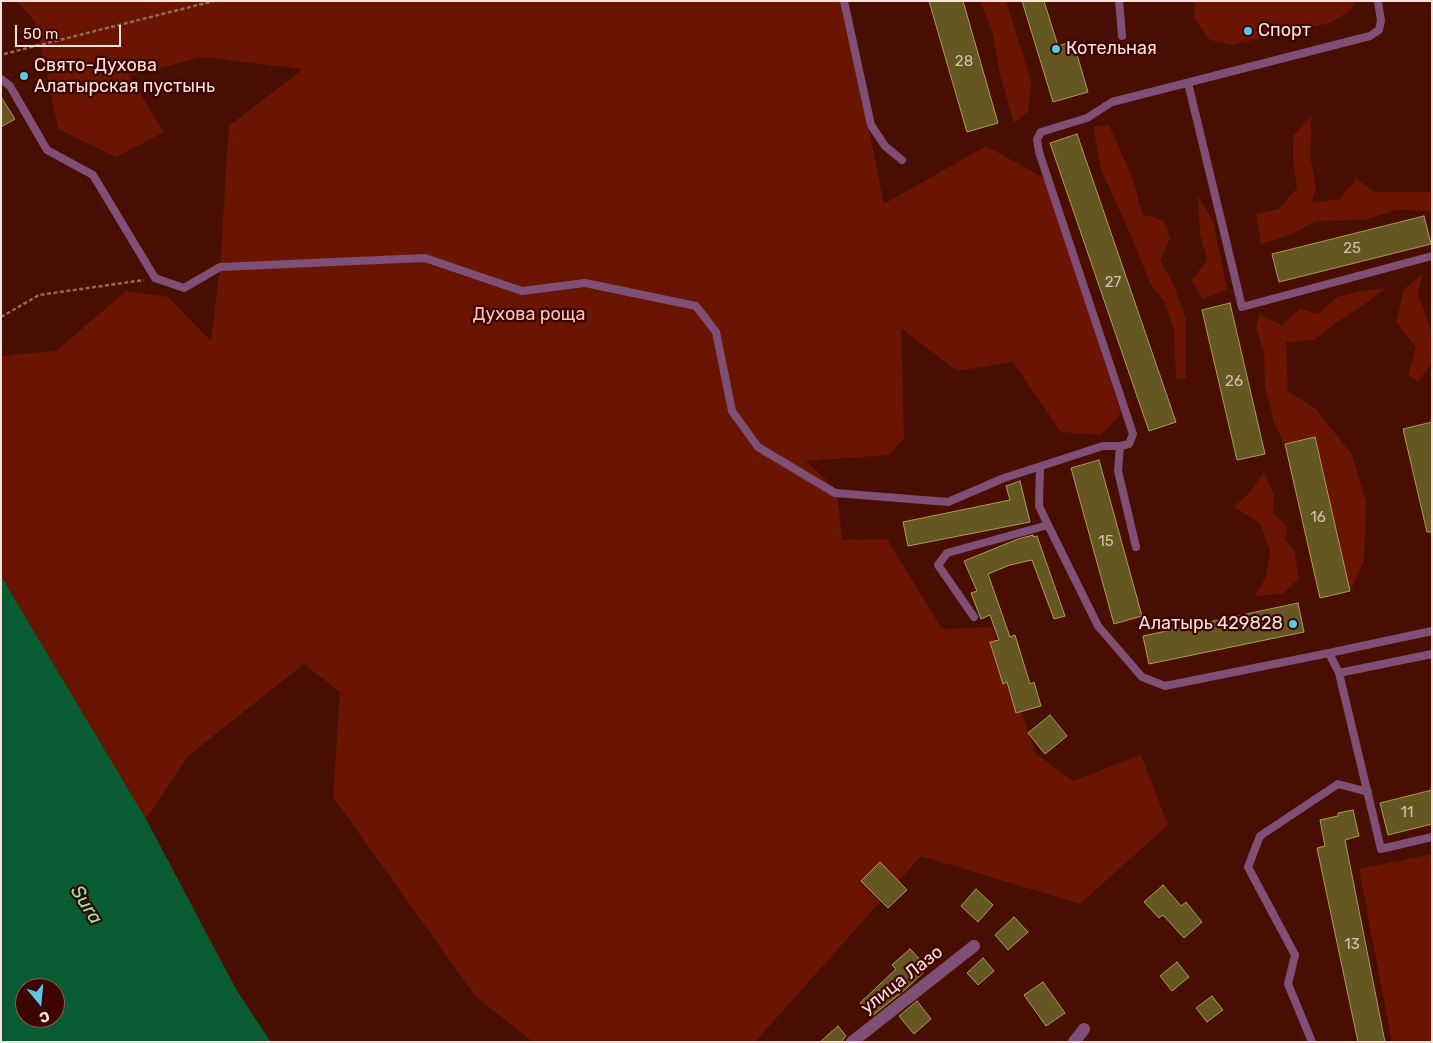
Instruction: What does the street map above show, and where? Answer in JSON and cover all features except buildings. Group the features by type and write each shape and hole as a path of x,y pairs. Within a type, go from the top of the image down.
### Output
{"street":[{"name":"улица Лазо","path":"852,1042 974,946"},
{"path":"1074,1042 1084,1029"}],"lane":[{"path":"844,1 871,125 885,146 902,160"},
{"path":"1119,1 1122,36"},
{"path":"1,79 10,86 47,150 93,175 155,278 184,288 220,267 426,258 522,291 585,283 696,306 716,332 732,411 758,447 835,493 948,502 1004,478 1040,468 1103,446 1129,444 1133,434 1040,152 1037,139 1041,132 1087,118 1112,102 1370,36 1379,30 1381,21 1378,1"},
{"path":"1188,83 1242,307 1432,256"},
{"path":"1120,446 1118,472 1136,547"},
{"path":"1040,468 1039,506 1048,525 1098,626 1142,677 1164,686 1432,631"},
{"path":"974,618 938,566 948,553 1048,525"},
{"path":"1330,653 1340,673 1381,849 1432,837"},
{"path":"1340,673 1432,654"},
{"path":"1312,1042 1288,984 1296,956 1248,867 1260,836 1338,784 1368,792"}],"path":[{"path":"4,54 214,1"},
{"path":"1,317 39,295 155,278"}],"green space":[{"name":"Духова роща","path":"17,1 843,1 884,204 986,146 1046,179 1121,414 1101,435 1061,432 1013,362 957,371 901,328 904,438 889,455 806,461 837,490 842,540 887,539 942,629 992,627 1035,753 1073,781 1141,755 1168,825 1080,904 921,856 755,1042 533,1042 475,996 333,797 340,692 304,664 188,756 146,819 1,576 1,356 56,351 126,291 168,297 211,341 220,267 229,126 303,69 202,57 129,76 164,132 116,157 58,129 36,23"},
{"path":"980,1 1006,1 1031,81 1028,112 1014,123 1001,78 992,31"},
{"name":"Спорт","path":"1195,1 1354,1 1352,9 1332,22 1232,45 1210,40 1194,18"},
{"path":"1311,116 1310,157 1316,187 1312,203 1340,199 1356,179 1376,192 1432,192 1432,211 1397,210 1364,220 1316,221 1290,235 1261,244 1256,214 1279,209 1297,188 1293,160 1293,136"},
{"path":"1109,125 1133,179 1142,214 1164,221 1170,239 1160,260 1173,283 1186,319 1186,378 1176,380 1174,330 1165,303 1150,283 1133,240 1101,170 1093,126"},
{"path":"1198,196 1213,221 1227,290 1203,299 1192,280 1207,260 1200,234"},
{"path":"1422,275 1418,294 1432,332 1432,362 1418,382 1408,375 1416,347 1396,322 1404,289"},
{"path":"1386,288 1334,324 1315,340 1286,342 1288,392 1315,408 1352,455 1366,502 1364,561 1350,591 1274,422 1265,388 1264,353 1256,328 1259,314 1282,325 1300,309 1318,314 1337,297"},
{"path":"1264,472 1274,495 1273,513 1287,526 1285,540 1294,550 1299,579 1282,594 1255,596 1266,577 1270,551 1260,523 1234,507 1249,493"},
{"path":"1432,854 1432,1042 1392,1042 1359,869"}],"water":[{"name":"Sura","path":"1,576 146,819 236,989 271,1042 1,1042"}],"place":[{"name":"Спорт","path":"1248,31"},
{"name":"Котельная","path":"1056,49"},
{"name":"Свято-Духова Алатырская пустынь","path":"24,76"},
{"name":"Алатырь 429828","path":"1293,624"}]}
